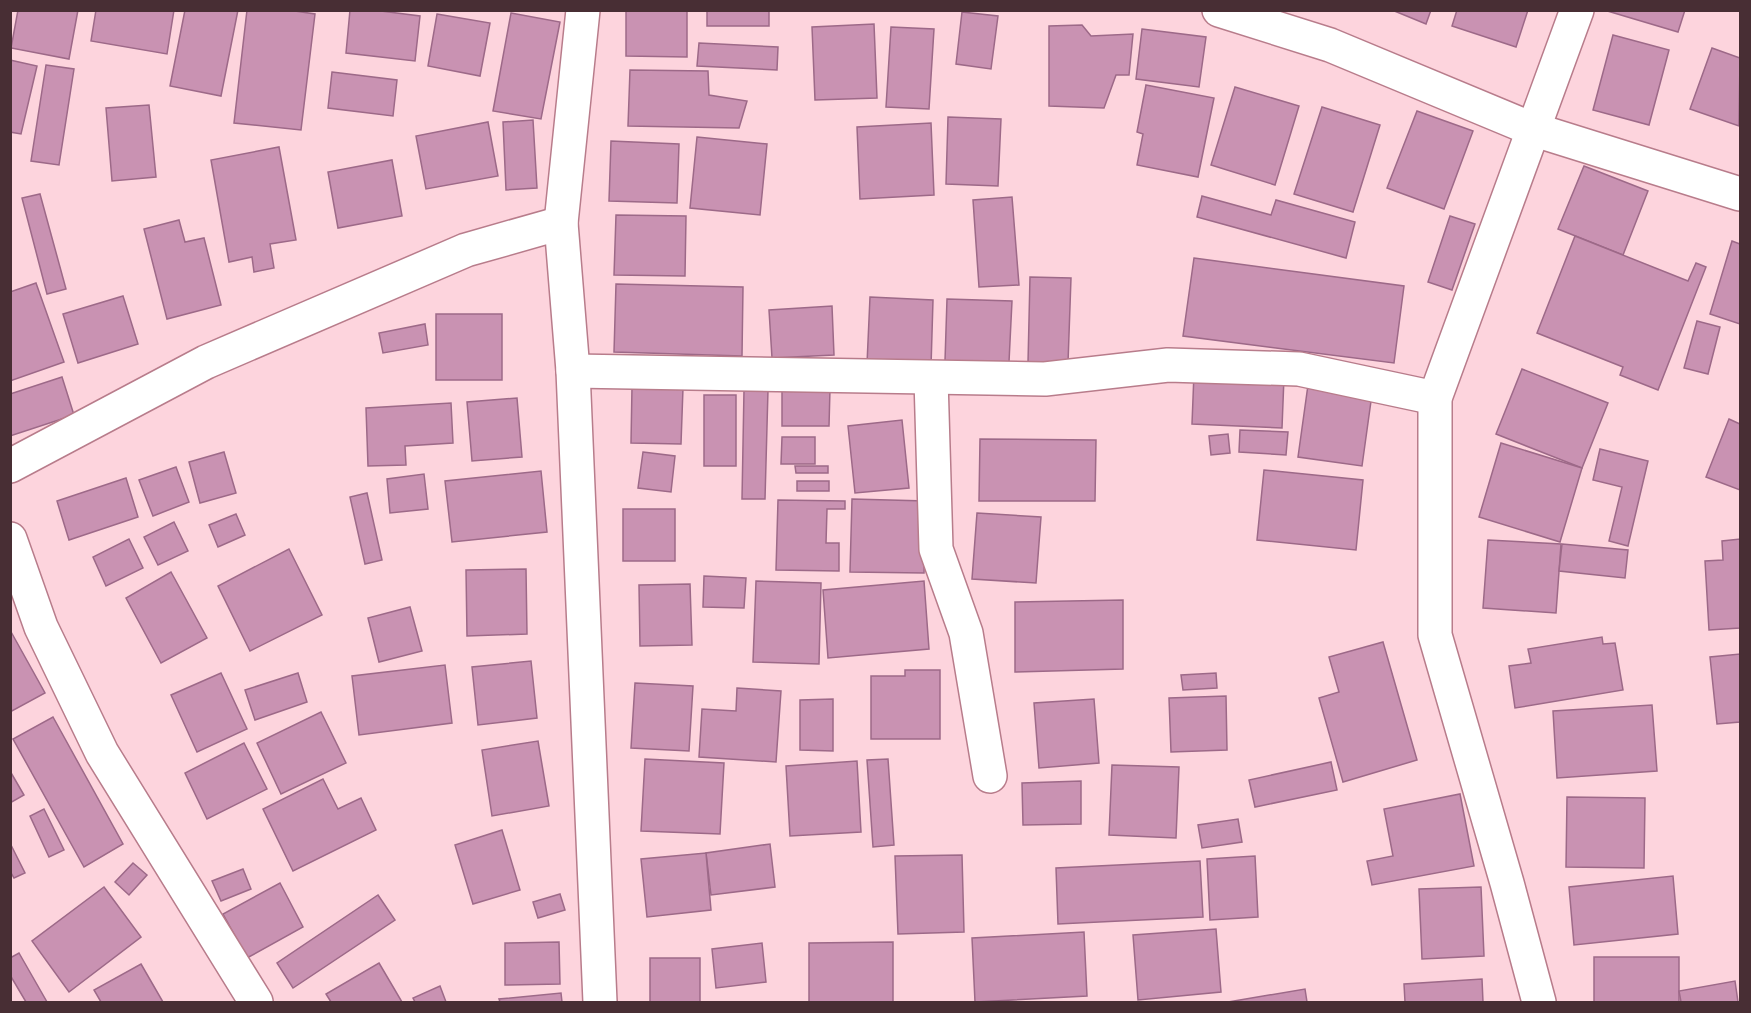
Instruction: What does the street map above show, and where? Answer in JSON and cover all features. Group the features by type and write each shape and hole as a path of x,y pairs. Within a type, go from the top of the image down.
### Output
{"street":[{"path":"583,10 561,223 573,371 600,1002"},
{"path":"1219,10 1330,45 1532,129 1740,194"},
{"path":"1539,1002 1435,635 1435,398 1576,10"},
{"path":"10,466 206,362 466,250 561,223"},
{"path":"573,371 931,379 1045,379 1168,365 1299,369 1435,398"},
{"path":"931,379 936,549 966,633 990,776"},
{"path":"10,538 41,627 102,753 256,1002"}],"building":[{"path":"18,10 78,10 69,59 11,48"},
{"path":"96,10 174,10 167,54 91,41"},
{"path":"185,10 238,10 221,96 170,86"},
{"path":"247,10 288,10 315,14 301,130 234,123"},
{"path":"350,10 373,10 420,16 415,61 346,53"},
{"path":"626,10 687,10 687,57 626,56"},
{"path":"707,10 769,10 769,26 707,26"},
{"path":"1392,10 1431,10 1426,24"},
{"path":"1457,10 1528,10 1516,47 1452,26"},
{"path":"1604,10 1685,10 1678,32"},
{"path":"962,12 998,16 991,69 956,64"},
{"path":"511,13 560,22 541,119 493,111"},
{"path":"437,14 490,23 480,76 428,66"},
{"path":"874,24 877,98 815,100 812,27"},
{"path":"1082,25 1091,36 1133,34 1129,75 1116,75 1104,108 1049,106 1049,26"},
{"path":"891,27 934,29 929,109 886,107"},
{"path":"1142,29 1206,37 1199,87 1136,79"},
{"path":"1613,35 1669,50 1649,125 1593,110"},
{"path":"699,43 778,47 777,70 697,66"},
{"path":"1712,48 1740,58 1739,126 1690,109"},
{"path":"10,60 37,66 21,134 10,132"},
{"path":"46,65 74,69 59,165 31,161"},
{"path":"630,70 708,71 709,95 747,101 739,128 628,126"},
{"path":"332,72 397,80 393,116 328,108"},
{"path":"1146,85 1214,98 1198,177 1137,165 1143,134 1137,132"},
{"path":"1235,87 1299,106 1275,185 1211,165"},
{"path":"149,105 156,177 112,181 106,108"},
{"path":"1322,107 1380,125 1353,212 1294,194"},
{"path":"1417,111 1473,131 1444,209 1387,188"},
{"path":"948,117 1001,119 998,186 946,184"},
{"path":"533,120 537,188 506,190 503,122"},
{"path":"488,122 498,176 426,189 416,136"},
{"path":"931,123 934,195 860,199 857,127"},
{"path":"697,137 767,144 760,215 690,208"},
{"path":"611,141 679,144 677,203 609,201"},
{"path":"279,147 296,240 270,244 274,268 254,272 252,257 229,262 211,160"},
{"path":"392,160 402,216 338,228 328,172"},
{"path":"1584,166 1648,191 1623,255 1558,229"},
{"path":"40,194 66,289 47,294 22,198"},
{"path":"1202,196 1271,215 1276,200 1355,222 1346,258 1197,217"},
{"path":"1012,197 1019,285 979,287 973,200"},
{"path":"616,215 686,216 685,276 614,275"},
{"path":"1450,216 1475,224 1452,290 1428,282"},
{"path":"179,220 185,242 204,238 221,305 167,319 144,229"},
{"path":"1575,236 1688,281 1696,263 1706,267 1658,390 1620,375 1623,367 1537,333"},
{"path":"1732,241 1740,244 1740,324 1710,314"},
{"path":"1194,258 1404,286 1394,363 1183,336"},
{"path":"1030,277 1071,278 1068,363 1028,363"},
{"path":"36,283 64,362 10,381 10,292"},
{"path":"616,284 743,287 742,356 614,352"},
{"path":"123,296 138,344 78,363 63,314"},
{"path":"870,297 933,300 931,367 867,364"},
{"path":"947,299 1012,301 1009,362 945,361"},
{"path":"832,306 834,355 772,358 769,310"},
{"path":"436,314 502,314 502,380 436,380"},
{"path":"1697,321 1720,327 1708,374 1684,368"},
{"path":"425,324 428,345 383,353 379,333"},
{"path":"1522,369 1608,403 1582,468 1496,434"},
{"path":"1194,373 1284,377 1282,428 1192,424"},
{"path":"62,377 74,415 10,436 10,394"},
{"path":"1308,385 1372,394 1362,466 1298,457"},
{"path":"632,387 683,388 681,444 631,443"},
{"path":"782,389 830,389 829,426 782,426"},
{"path":"744,390 768,390 765,499 742,499"},
{"path":"704,395 736,395 736,466 704,466"},
{"path":"517,398 522,457 472,461 467,402"},
{"path":"451,403 453,443 405,446 406,465 368,466 366,408"},
{"path":"1729,419 1740,424 1740,490 1706,477"},
{"path":"902,420 909,488 855,493 848,426"},
{"path":"1240,430 1288,432 1286,455 1239,452"},
{"path":"1228,434 1230,453 1211,455 1209,436"},
{"path":"782,437 815,437 815,464 781,464"},
{"path":"980,439 1096,440 1095,501 979,501"},
{"path":"1501,443 1582,468 1560,542 1479,517"},
{"path":"1600,449 1648,461 1628,546 1609,541 1622,487 1593,480"},
{"path":"224,452 236,493 200,503 189,462"},
{"path":"643,452 675,456 671,492 638,488"},
{"path":"795,466 828,466 828,473 796,473"},
{"path":"176,467 189,502 153,516 139,480"},
{"path":"1264,470 1363,480 1356,550 1257,540"},
{"path":"541,471 547,532 452,542 445,481"},
{"path":"424,474 428,509 390,513 387,479"},
{"path":"126,478 138,517 69,540 57,501"},
{"path":"797,481 829,481 829,491 797,491"},
{"path":"367,493 382,560 365,564 350,497"},
{"path":"852,499 926,501 924,573 850,572"},
{"path":"778,500 845,501 845,509 827,509 826,543 839,543 839,571 776,570"},
{"path":"623,509 675,509 675,561 623,561"},
{"path":"977,513 1041,517 1036,583 972,579"},
{"path":"236,514 245,535 218,547 209,525"},
{"path":"174,522 188,551 158,565 144,537"},
{"path":"129,539 143,568 106,586 93,557"},
{"path":"1740,539 1740,628 1709,630 1705,561 1723,560 1722,541"},
{"path":"1488,540 1561,544 1556,613 1483,608"},
{"path":"1562,544 1628,550 1625,578 1559,571"},
{"path":"289,549 322,615 250,651 218,586"},
{"path":"526,569 527,634 467,636 466,570"},
{"path":"171,572 207,638 161,663 126,598"},
{"path":"704,576 746,578 744,608 703,607"},
{"path":"756,581 821,583 819,664 753,662"},
{"path":"924,581 929,649 828,658 823,590"},
{"path":"690,584 692,645 640,646 639,585"},
{"path":"1123,600 1123,669 1015,672 1015,602"},
{"path":"410,607 422,651 379,662 368,618"},
{"path":"10,630 45,693 10,712"},
{"path":"1602,637 1603,644 1615,643 1623,690 1515,708 1509,666 1531,663 1528,649"},
{"path":"1383,642 1417,760 1343,782 1319,698 1339,692 1329,657"},
{"path":"1740,654 1740,722 1717,724 1710,657"},
{"path":"531,661 537,718 478,725 472,667"},
{"path":"445,665 452,723 359,735 352,676"},
{"path":"905,670 940,670 940,739 871,739 871,676 905,676"},
{"path":"221,673 247,729 197,752 171,695"},
{"path":"298,673 307,702 255,720 245,690"},
{"path":"1216,673 1217,688 1183,690 1181,675"},
{"path":"635,683 693,686 689,751 631,748"},
{"path":"737,688 781,691 776,762 699,757 702,709 736,711"},
{"path":"1226,696 1227,750 1171,752 1169,698"},
{"path":"833,699 833,751 800,750 800,700"},
{"path":"1094,699 1099,763 1039,768 1034,703"},
{"path":"1652,705 1657,771 1557,778 1553,711"},
{"path":"321,712 346,763 281,794 257,743"},
{"path":"53,717 123,844 84,867 13,739"},
{"path":"538,741 549,806 492,816 482,750"},
{"path":"244,743 267,789 207,819 185,773"},
{"path":"645,759 724,763 720,834 641,831"},
{"path":"888,759 894,845 873,847 867,760"},
{"path":"857,761 861,832 790,836 786,766"},
{"path":"1331,762 1337,790 1255,807 1249,780"},
{"path":"1112,765 1179,767 1176,838 1109,835"},
{"path":"10,771 24,795 10,803"},
{"path":"323,779 338,809 361,798 376,830 293,871 263,809"},
{"path":"1081,781 1081,824 1023,825 1022,783"},
{"path":"1460,794 1474,866 1372,885 1367,861 1393,856 1384,809"},
{"path":"1567,797 1645,798 1644,868 1566,867"},
{"path":"44,809 64,850 49,857 30,816"},
{"path":"1238,819 1242,842 1202,848 1198,825"},
{"path":"502,830 520,890 473,904 455,845"},
{"path":"10,843 25,873 14,878 10,871"},
{"path":"770,844 775,887 711,895 706,853"},
{"path":"706,853 711,910 647,917 641,859"},
{"path":"962,855 964,932 898,934 895,856"},
{"path":"1255,856 1258,917 1210,920 1207,859"},
{"path":"1200,861 1203,917 1058,924 1056,868"},
{"path":"133,863 147,875 129,895 115,882"},
{"path":"243,869 251,889 221,901 212,881"},
{"path":"1673,876 1678,934 1574,945 1569,887"},
{"path":"280,883 303,927 247,958 223,914"},
{"path":"104,887 141,937 69,992 32,941"},
{"path":"1481,887 1484,956 1422,959 1419,889"},
{"path":"560,894 565,910 538,918 533,902"},
{"path":"378,895 395,920 293,988 277,963"},
{"path":"1216,929 1221,992 1138,1000 1133,935"},
{"path":"1084,932 1087,996 975,1002 972,938"},
{"path":"559,942 560,984 505,985 505,943"},
{"path":"893,942 893,1002 809,1002 809,943"},
{"path":"762,943 766,982 716,988 712,949"},
{"path":"19,953 47,1002 26,1002 10,975 10,958"},
{"path":"1594,957 1679,957 1679,1002 1594,1002"},
{"path":"650,958 700,958 700,1002 650,1002"},
{"path":"379,963 402,1002 331,1002 326,994"},
{"path":"141,964 163,1002 101,1002 94,990"},
{"path":"1482,979 1483,1002 1405,1002 1404,984"},
{"path":"1735,981 1738,1002 1681,1002 1679,991"},
{"path":"440,986 446,1002 415,1002 413,998"},
{"path":"1305,989 1307,1002 1228,1002"},
{"path":"561,993 562,1002 500,1002 499,999"}]}
